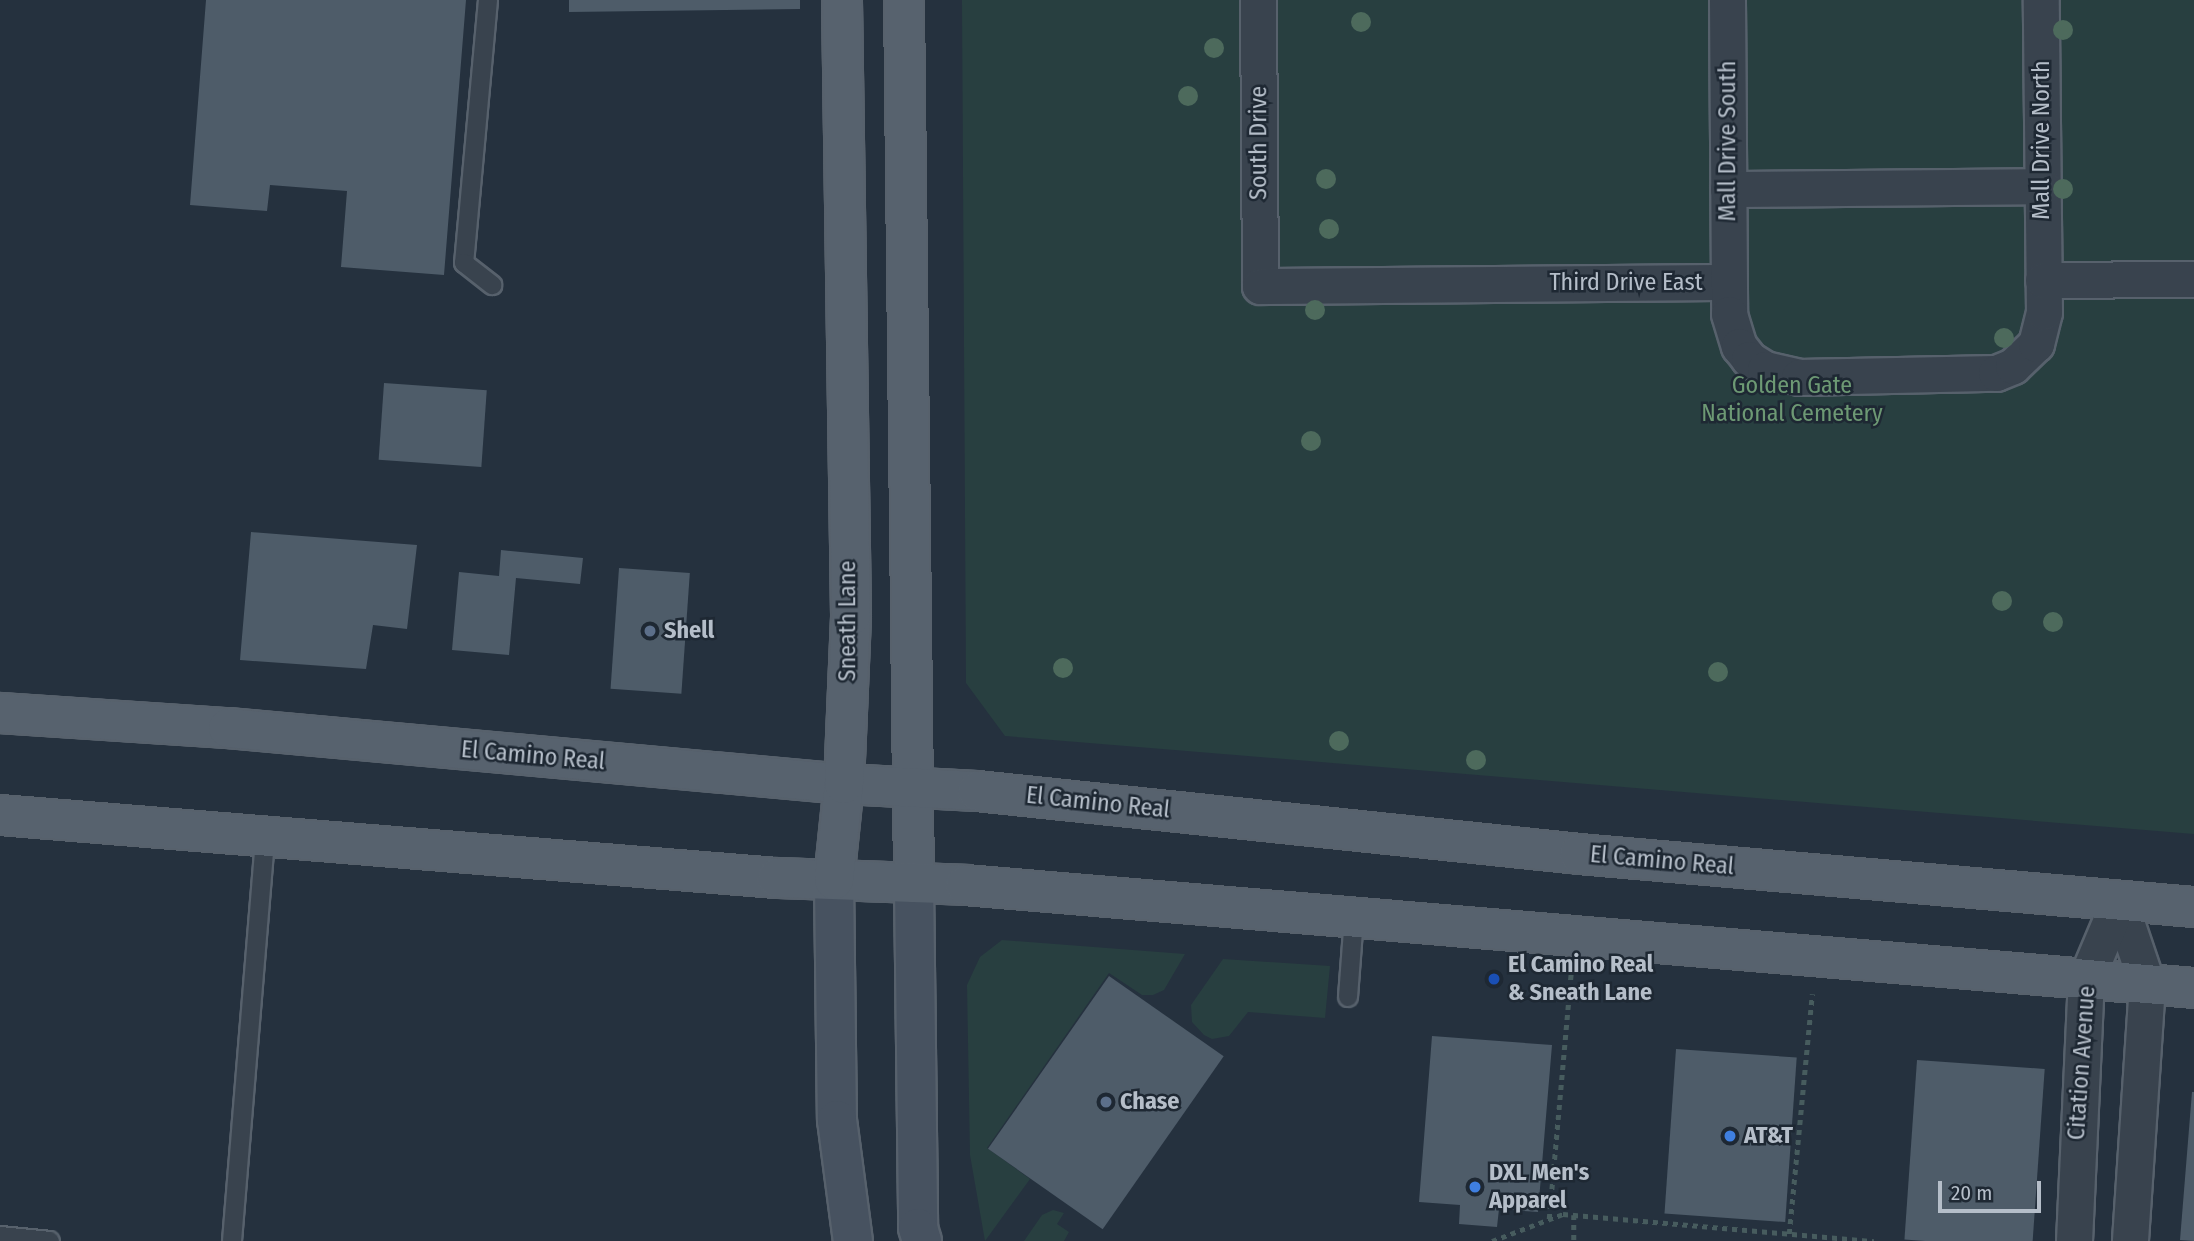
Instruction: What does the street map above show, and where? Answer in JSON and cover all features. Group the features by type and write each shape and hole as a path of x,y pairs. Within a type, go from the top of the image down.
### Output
{"main road":[{"name":"Sneath Lane","path":"834,880 844,784 851,615 842,0"},
{"path":"904,0 914,883"},
{"name":"El Camino Real","path":"0,713 228,728 844,784 915,786 1579,854 2194,907"},
{"path":"0,815 834,880 914,883 2194,988"}],"street":[{"name":"South Drive","path":"1258,0 1260,286"},
{"name":"Mall Drive South","path":"1727,0 1728,282"},
{"name":"Mall Drive North","path":"2041,0 2043,280"},
{"path":"1728,189 2043,186"},
{"path":"2043,280 2194,279"},
{"name":"Third Drive East","path":"1260,286 1728,282 1729,314 1739,346 1765,369 1799,377 1979,374 2013,366 2036,344 2043,312 2043,280"},
{"name":"Sneath Lane","path":"834,880 837,1120 853,1241"},
{"path":"914,883 918,1228 922,1241"},
{"path":"2119,901 2147,984 2130,1241"},
{"name":"Citation Avenue","path":"2074,1241 2086,979 2119,901"}],"lane":[{"path":"488,0 464,263 492,285"},
{"path":"232,1241 265,836"},
{"path":"1348,996 1354,918"},
{"path":"0,1236 50,1241"}],"path":[{"path":"1549,1219 1571,971"},
{"path":"1789,1234 1812,994"},
{"path":"1574,1215 1574,1241"},
{"path":"1492,1241 1549,1219 1574,1215 1874,1241"}],"green space":[{"name":"Golden Gate National Cemetery","path":"962,0 2194,0 2194,834 1005,736 966,683"},
{"path":"1002,940 1185,954 1164,990 1153,995 1142,995 1109,973 987,1148 1030,1179 985,1241 970,1155 967,985 980,957"},
{"path":"1223,959 1330,966 1325,1018 1248,1012 1229,1036 1212,1039 1204,1035 1192,1022 1191,1005"},
{"path":"1053,1210 1064,1213 1057,1224 1069,1232 1064,1241 1024,1241 1042,1215"}],"building":[{"path":"206,0 466,0 444,275 341,267 347,191 270,185 267,211 190,205"},
{"path":"569,0 800,0 800,9 569,12"},
{"path":"384,383 487,390 481,467 379,460"},
{"path":"251,532 417,545 407,629 373,625 366,669 240,660"},
{"path":"501,550 583,558 580,584 516,578 509,655 452,650 459,572 499,576"},
{"name":"Shell","path":"619,568 690,573 681,694 611,689"},
{"name":"Chase","path":"1109,976 1224,1056 1103,1229 988,1149"},
{"path":"1432,1036 1552,1045 1538,1212 1499,1209 1497,1227 1459,1224 1460,1205 1419,1202"},
{"name":"AT&T","path":"1676,1049 1797,1057 1785,1222 1664,1214"},
{"path":"1917,1060 2045,1069 2033,1241 1904,1240"},
{"path":"2194,1092 2194,1241 2180,1240"}],"place":[{"name":"Shell","path":"650,631"},
{"name":"El Camino Real & Sneath Lane","path":"1494,979"},
{"name":"Chase","path":"1106,1102"},
{"name":"AT&T","path":"1730,1136"},
{"name":"DXL Men's Apparel","path":"1475,1187"}]}
